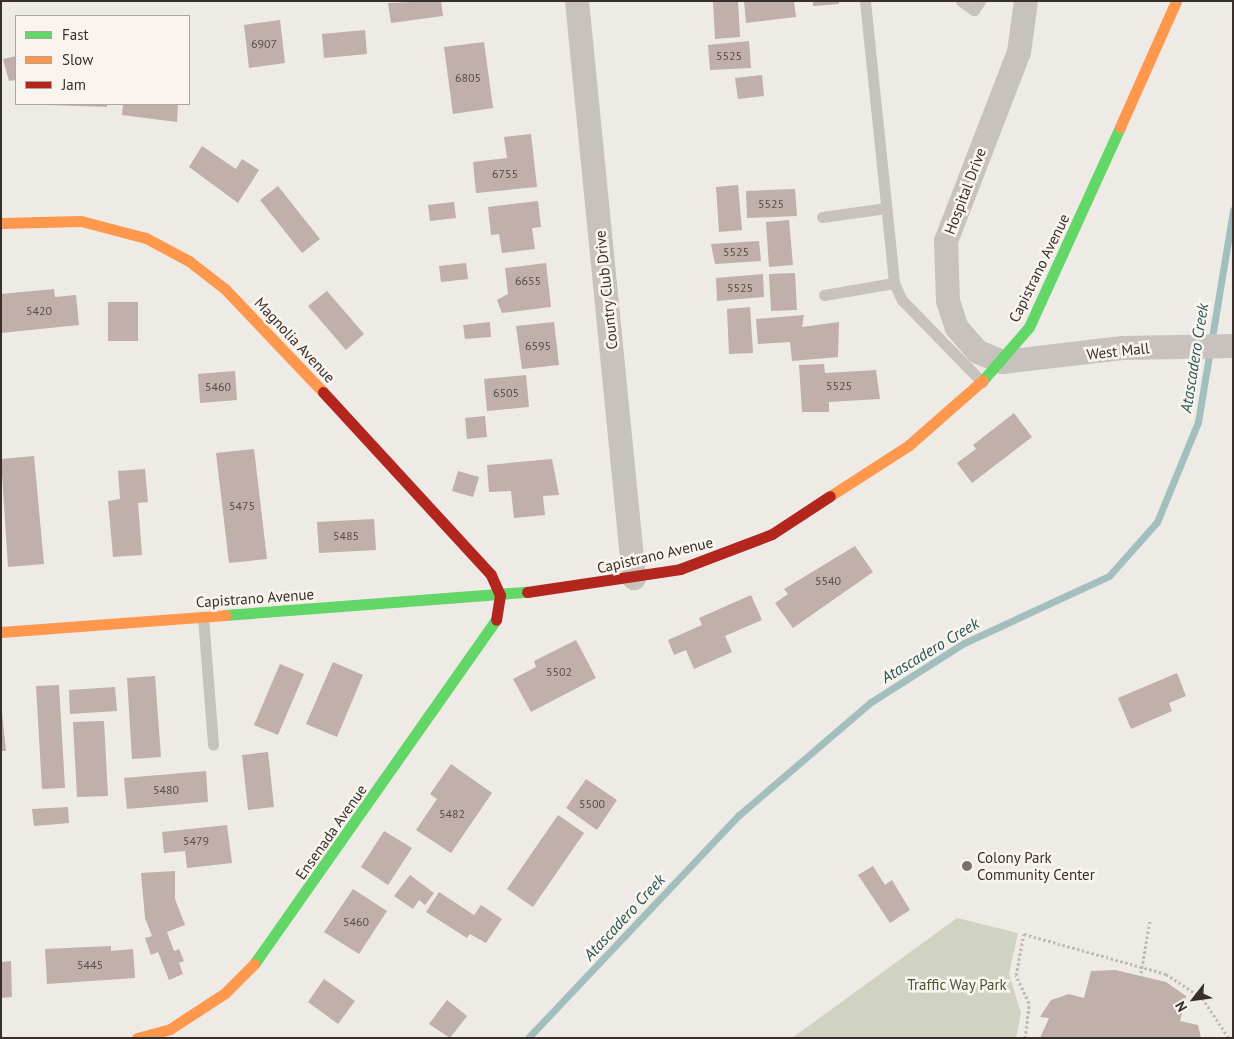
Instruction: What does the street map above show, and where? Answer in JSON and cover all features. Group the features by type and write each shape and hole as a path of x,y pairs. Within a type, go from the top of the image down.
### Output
{"street":[{"name":"Country Club Drive","path":"578,1 634,578"},
{"name":"Hospital Drive","path":"1003,362 978,352 957,328 948,301 946,241 1019,52 1026,1"},
{"name":"Capistrano Avenue","path":"1,632 500,595 634,578 727,554 772,534 869,475 982,382 1003,362 1029,327 1054,277 1176,1"},
{"name":"Magnolia Avenue","path":"1,223 80,221 146,238 190,261 225,289 458,535 491,575 500,595"},
{"name":"West Mall","path":"1003,362 1122,348 1212,347"},
{"name":"Ensenada Avenue","path":"137,1038 170,1029 225,993 254,964 473,657 497,618 500,595"}],"lane":[{"path":"865,1 894,283 902,300 982,382"},
{"path":"961,1 974,10 980,1"},
{"path":"822,217 886,208"},
{"path":"824,295 894,283"},
{"path":"203,617 213,745"}],"path":[{"path":"1141,973 1150,921"},
{"path":"1025,1038 1029,1004 1016,974 1024,934 1142,965 1197,994 1213,1009 1229,1038"}],"green space":[{"name":"Traffic Way Park","path":"957,918 1018,933 1009,974 1021,1013 1016,1038 792,1038"}],"building":[{"path":"441,1 443,16 391,23 388,3"},
{"path":"713,1 738,1 740,37 715,39"},
{"path":"744,1 794,1 796,17 746,23"},
{"path":"813,1 839,1 839,4 813,6"},
{"path":"280,20 285,63 249,68 244,25"},
{"path":"365,30 367,54 324,58 322,34"},
{"path":"749,41 751,68 710,70 708,45"},
{"path":"484,42 493,108 453,114 444,47"},
{"path":"15,56 15,80 9,81 3,59"},
{"path":"762,75 764,96 738,99 735,78"},
{"path":"50,105 107,105 107,107"},
{"path":"123,105 178,105 177,122 122,115"},
{"path":"531,134 537,187 476,193 473,162 507,158 504,137"},
{"path":"202,146 236,169 242,159 259,170 238,203 189,167"},
{"path":"738,185 742,230 719,232 716,187"},
{"path":"278,186 320,239 302,253 260,200"},
{"path":"795,189 797,216 747,218 746,191"},
{"path":"538,201 541,227 532,228 535,249 502,253 499,234 491,235 488,207"},
{"path":"454,202 456,218 430,221 428,205"},
{"path":"789,220 793,265 769,267 766,222"},
{"path":"759,241 761,261 715,264 711,244"},
{"path":"466,263 468,279 441,282 439,266"},
{"path":"546,263 551,307 502,313 497,300 508,294 505,268"},
{"path":"795,273 797,310 771,311 769,274"},
{"path":"763,274 764,297 717,301 716,278"},
{"path":"54,289 55,297 76,295 79,325 1,333 1,294"},
{"path":"327,291 364,334 346,350 308,306"},
{"path":"108,302 138,302 138,341 108,341"},
{"path":"750,307 753,353 729,354 727,309"},
{"path":"804,315 802,327 839,322 838,357 792,361 790,342 758,344 756,319"},
{"path":"490,322 491,337 465,339 463,325"},
{"path":"554,322 559,365 522,369 516,326"},
{"path":"824,364 825,373 876,370 880,399 829,402 829,412 802,412 799,365"},
{"path":"235,371 237,400 200,403 198,374"},
{"path":"526,375 529,407 487,411 484,379"},
{"path":"1014,413 1032,437 972,483 957,463 976,449 973,445"},
{"path":"485,416 487,437 467,439 465,418"},
{"path":"254,449 267,559 229,563 216,453"},
{"path":"34,456 44,564 8,567 1,459"},
{"path":"552,459 559,495 543,496 545,515 514,518 511,491 489,492 487,465"},
{"path":"145,469 148,502 138,503 142,555 113,557 108,501 120,499 118,471"},
{"path":"458,471 479,477 473,497 452,491"},
{"path":"374,519 376,550 319,553 317,522"},
{"path":"855,546 873,572 793,628 775,603 788,594 784,589"},
{"path":"751,595 762,620 725,636 732,652 694,669 686,650 674,655 668,640 702,625 699,618"},
{"path":"576,640 596,678 531,712 513,679 536,667 534,661"},
{"path":"333,662 363,675 337,737 306,724"},
{"path":"280,664 304,674 278,735 254,725"},
{"path":"1177,673 1186,696 1169,703 1172,711 1131,729 1118,698"},
{"path":"155,676 161,757 132,759 127,678"},
{"path":"59,685 65,788 42,789 36,686"},
{"path":"115,687 117,711 70,714 69,690"},
{"path":"1,703 6,751 1,751"},
{"path":"104,721 108,796 77,797 73,722"},
{"path":"268,752 274,807 248,810 242,755"},
{"path":"451,764 492,793 451,853 416,830 437,799 430,794"},
{"path":"206,771 208,802 127,809 124,778"},
{"path":"586,779 617,800 597,830 566,808"},
{"path":"68,807 69,823 34,826 32,809"},
{"path":"558,815 584,833 533,907 507,889"},
{"path":"227,825 232,863 187,868 185,851 164,853 162,832"},
{"path":"384,831 412,848 388,885 361,867"},
{"path":"873,866 885,885 892,880 910,910 890,923 858,875"},
{"path":"175,871 175,899 185,925 167,932 174,951 179,949 184,961 179,963 183,974 169,980 158,952 151,955 145,938 152,936 145,918 141,873"},
{"path":"410,875 434,893 425,905 419,900 413,909 394,896"},
{"path":"353,889 387,911 359,954 324,932"},
{"path":"439,892 474,915 481,905 502,919 486,943 470,934 467,938 426,912"},
{"path":"111,946 111,951 133,949 135,978 47,984 45,949"},
{"path":"11,961 12,997 1,998 1,962"},
{"path":"1115,970 1166,982 1186,996 1180,1021 1198,1025 1201,1038 1040,1038 1049,1018 1040,1017 1051,1000 1069,994 1084,998 1091,971"},
{"path":"324,979 355,1001 338,1024 308,1002"},
{"path":"447,1000 467,1016 450,1038 429,1024"}],"waterway":[{"name":"Atascadero Creek","path":"528,1038 739,815 871,702 964,643 1109,576 1157,522 1198,422 1233,210"}],"traffic: fast":[{"path":"983,380 1029,327 1120,127"},
{"path":"225,615 527,592"},
{"path":"254,964 496,620"}],"traffic: slow":[{"path":"1120,127 1176,1"},
{"path":"1,223 81,221 146,238 189,261 225,289 323,392"},
{"path":"830,496 909,445 983,380"},
{"path":"1,632 225,615"},
{"path":"137,1038 170,1029 225,993 254,964"}],"traffic: jam":[{"path":"323,392 491,575 500,595 496,620"},
{"path":"527,592 680,569 772,534 830,496"}],"place":[{"name":"Colony Park Community Center","path":"967,866"}]}
